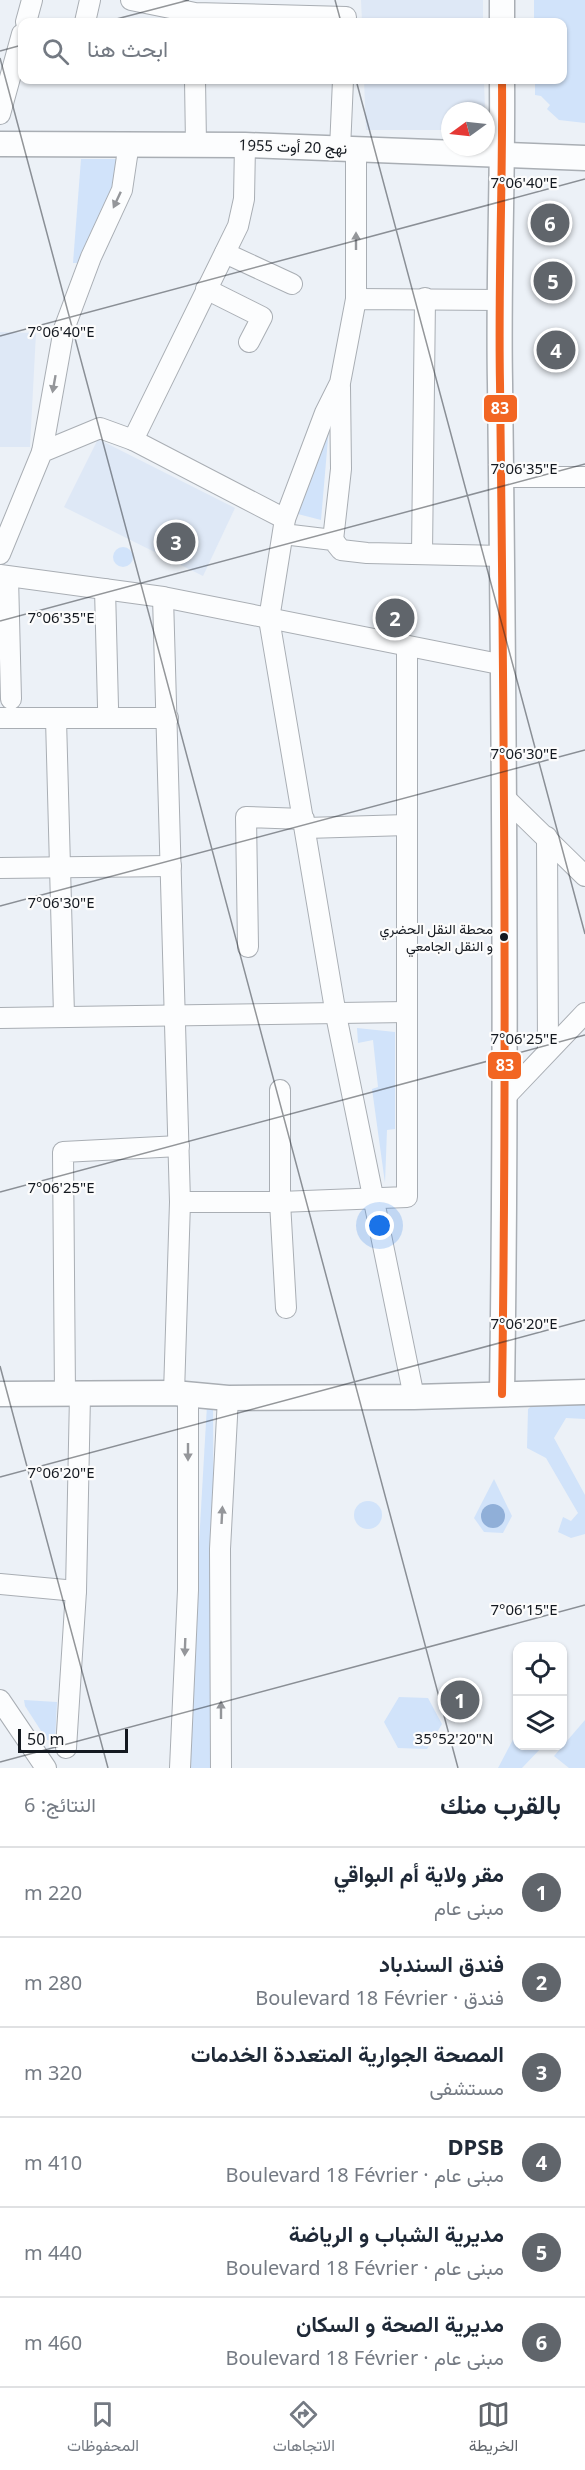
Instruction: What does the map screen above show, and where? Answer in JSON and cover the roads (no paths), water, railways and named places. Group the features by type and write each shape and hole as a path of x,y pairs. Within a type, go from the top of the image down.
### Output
{"main road":[{"path":"502,0 502,18"},
{"path":"502,84 500,300 507,1095 502,1394"},
{"name":"نهج 20 أوت 1955","path":"0,144 245,145 502,157 585,158"},
{"path":"0,1394 181,1394 228,1398 414,1397 585,1392"}],"street":[{"path":"27,18 32,0"},
{"path":"86,18 90,0"},
{"path":"130,0 195,18 231,6 346,13"},
{"path":"0,114 18,49"},
{"path":"195,84 196,144"},
{"path":"333,540 341,469 340,383 356,299 343,84"},
{"path":"0,554 42,452 64,329 91,257 122,190 129,143"},
{"path":"133,440 238,226 244,199 245,145"},
{"path":"225,253 292,284"},
{"path":"206,289 262,317 249,342"},
{"path":"422,553 425,298"},
{"path":"356,299 500,300"},
{"path":"340,383 326,413 284,526 269,619 336,1015 414,1397"},
{"path":"42,452 100,428 133,440 284,526 333,540 341,550 367,553 503,556"},
{"path":"502,477 585,477"},
{"path":"11,699 4,576 164,597 504,665"},
{"path":"105,589 108,707"},
{"path":"164,597 180,1202 181,1394 188,1590 180,1768"},
{"path":"180,1202 375,1200 407,1197 407,646"},
{"path":"0,718 168,718"},
{"path":"56,719 62,866 64,1015"},
{"path":"506,799 585,876"},
{"path":"248,947 246,817 305,824 407,825"},
{"path":"547,837 548,1051"},
{"path":"0,868 171,866"},
{"path":"0,1018 64,1015 336,1015 407,1012"},
{"path":"507,1095 585,1013"},
{"path":"280,1090 280,1202 285,1308"},
{"path":"66,1748 76,1591 73,1394 63,1152 178,1146"},
{"path":"221,1768 220,1549 228,1398"},
{"path":"0,1584 76,1591"},
{"path":"0,1700 46,1768"}],"water":[{"path":"493,1504 501,1508 505,1516 501,1524 493,1528 485,1524 481,1516 485,1508"}],"place":[{"name":"مديرية الصحة و السكان","path":"550,223"},
{"name":"مديرية الشباب و الرياضة","path":"553,281"},
{"name":"DPSB","path":"556,350"},
{"name":"المصحة الجوارية المتعددة الخدمات","path":"176,542"},
{"name":"فندق السندباد","path":"395,618"},
{"name":"محطة النقل الحضري و النقل الجامعي","path":"504,937"},
{"name":"مقر ولاية أم البواقي","path":"460,1700"}]}
